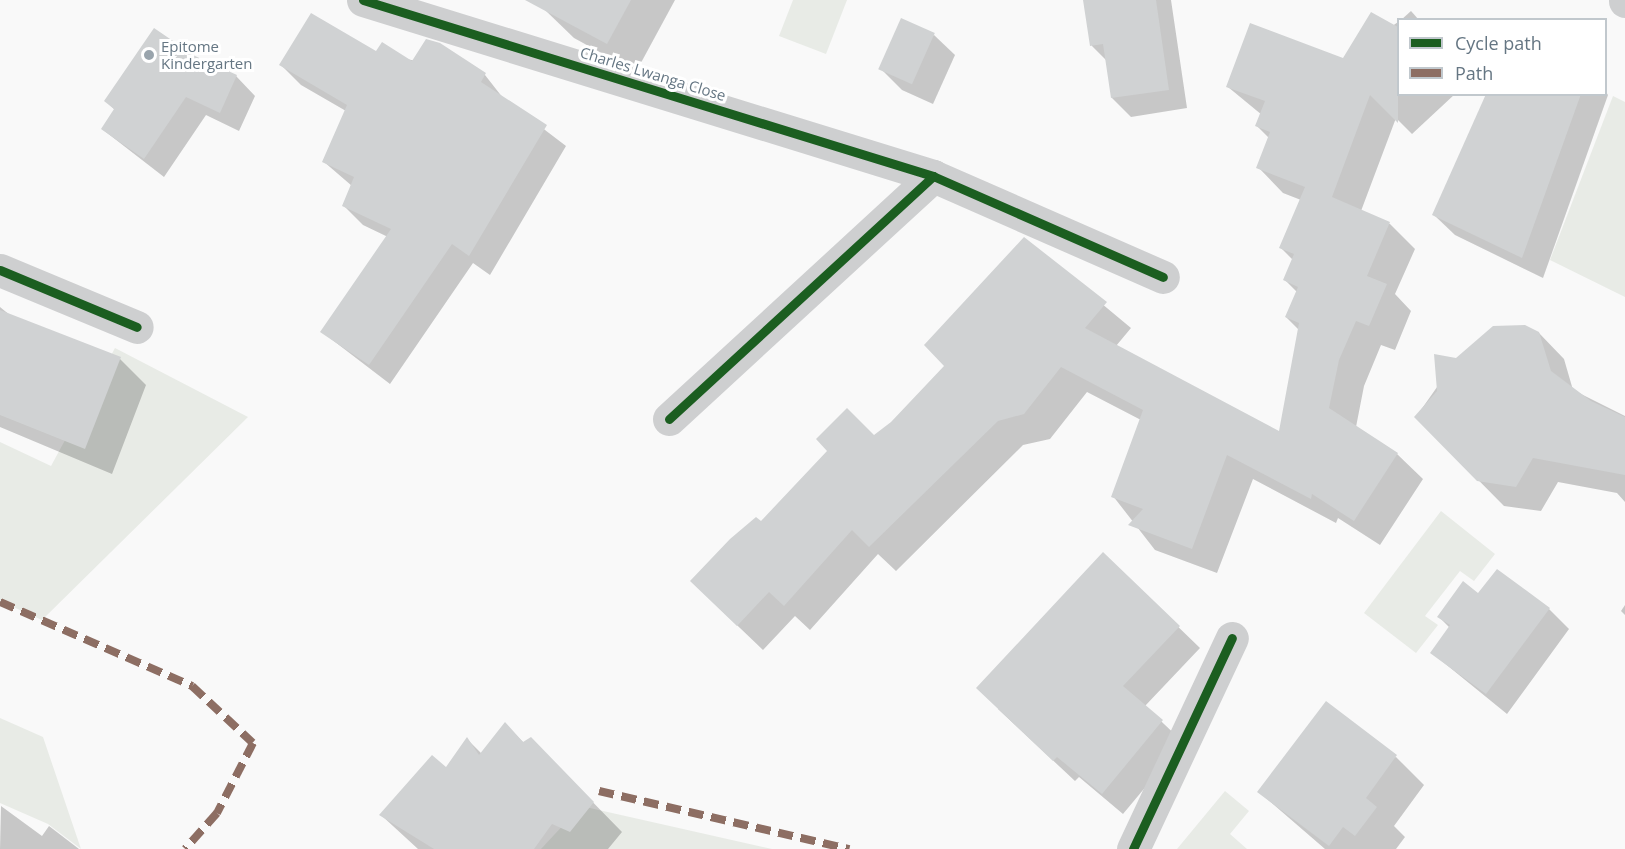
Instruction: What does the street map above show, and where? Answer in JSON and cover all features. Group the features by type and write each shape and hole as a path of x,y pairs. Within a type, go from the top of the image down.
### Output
{"street":[{"name":"Charles Lwanga Close","path":"363,0 933,176 1163,277"},
{"path":"669,419 933,176"},
{"path":"0,270 137,327"},
{"path":"1133,849 1232,638"}],"shaded area":[{"path":"793,0 847,0 826,54 779,36"},
{"path":"1613,96 1625,102 1625,297 1550,260"},
{"path":"115,348 248,417 42,620 0,601 0,442 51,466"},
{"path":"1441,511 1495,554 1474,581 1460,571 1425,616 1438,625 1416,653 1364,613"},
{"path":"0,718 43,737 81,849 48,824 0,803"},
{"path":"1225,791 1249,811 1230,834 1247,849 1177,849"},
{"path":"581,806 772,849 541,849"}],"building":[{"path":"525,0 631,0 607,44"},
{"path":"1083,0 1156,0 1169,90 1111,98 1103,44 1090,46"},
{"path":"1371,12 1397,26 1398,123 1370,95 1332,197 1390,222 1367,276 1387,284 1369,326 1356,321 1339,360 1329,408 1398,453 1354,521 1312,494 1311,499 1227,455 1192,549 1128,525 1143,509 1111,497 1143,410 1061,367 1024,414 998,421 869,547 852,530 784,606 769,592 737,626 690,581 730,539 756,517 761,521 827,451 816,439 847,408 874,435 891,422 944,366 924,345 1024,237 1107,302 1085,328 1279,431 1299,323 1285,317 1298,287 1283,280 1294,254 1279,248 1305,187 1256,168 1270,132 1255,126 1265,101 1226,87 1250,23 1343,58"},
{"path":"311,13 376,51 382,42 412,61 426,39 440,43 486,73 481,82 547,125 469,256 452,244 369,365 320,332 391,229 342,206 354,177 322,162 347,105 279,65"},
{"path":"901,18 935,33 912,84 878,69"},
{"path":"154,28 195,56 237,75 220,113 186,97 144,159 101,129 114,109 104,101"},
{"path":"1485,96 1580,96 1522,258 1432,215"},
{"path":"0,310 121,357 85,449 0,415"},
{"path":"1525,325 1539,332 1551,371 1591,401 1625,417 1625,475 1533,458 1516,487 1477,481 1414,417 1437,391 1434,354 1456,358 1493,326"},
{"path":"1103,552 1180,626 1123,686 1163,720 1102,794 1057,757 1053,761 976,688"},
{"path":"1497,569 1550,608 1486,694 1430,653 1450,625 1437,617 1463,581 1478,593"},
{"path":"1326,701 1397,755 1366,798 1377,807 1355,836 1343,827 1329,846 1257,792"},
{"path":"505,722 523,742 531,737 594,802 570,832 552,824 534,849 434,849 379,815 432,755 446,767 467,737 479,755"}],"marked path":[{"path":"0,602 192,686 253,743 217,813 185,849"},
{"path":"599,791 849,849"}],"cycle path":[{"path":"363,0 933,176 1163,277"},
{"path":"669,419 933,176"},
{"path":"0,270 137,327"},
{"path":"1133,849 1232,638"}],"place":[{"name":"Epitome Kindergarten","path":"149,55"}]}
